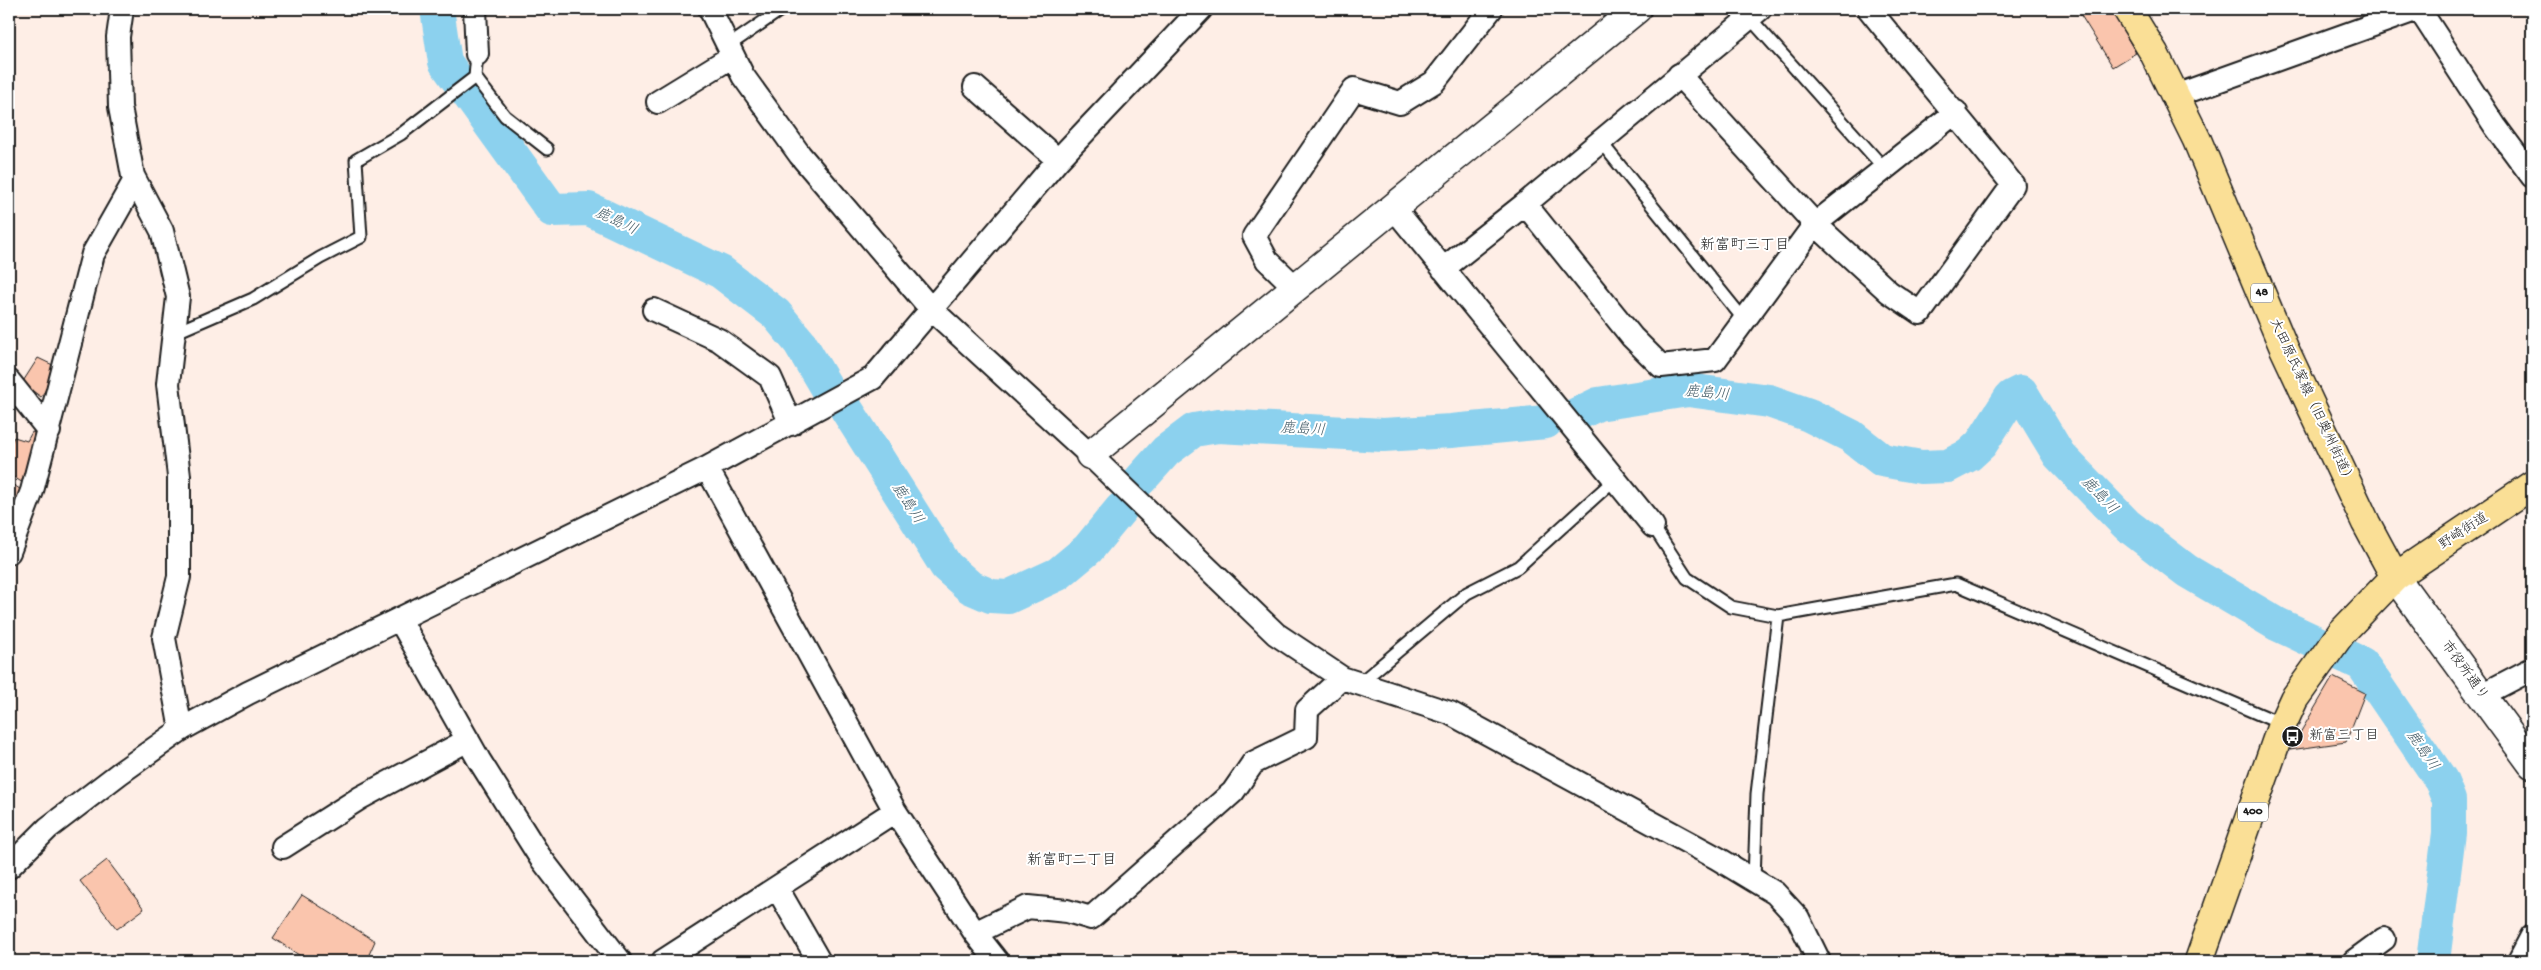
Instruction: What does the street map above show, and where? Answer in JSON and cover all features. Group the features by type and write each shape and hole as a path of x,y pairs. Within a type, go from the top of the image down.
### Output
{"main road":[{"name":"大田原氏家線（旧奥州街道）","path":"2127,9 2154,52 2215,178 2284,348 2366,523 2395,578"},
{"name":"野崎街道","path":"2395,578 2532,485"},
{"name":"400","path":"2199,961 2282,725 2294,699 2315,667 2342,632 2395,578"}],"street":[{"path":"122,9 118,37 120,107 135,180 162,231 178,297 168,384 178,476 179,577 164,638 181,730"},
{"path":"476,9 476,54"},
{"path":"710,9 743,76 800,155 930,308 1090,455 1276,634 1351,680 1450,712 1754,880 1775,893 1798,918 1819,961"},
{"path":"9,866 48,828 181,730 248,693 707,468 873,378 930,308 1058,160 1201,9"},
{"path":"1294,286 1267,260 1254,236 1354,89 1400,103 1434,82 1491,9"},
{"path":"1090,455 1294,286 1638,9"},
{"path":"2175,96 2418,9 2495,126 2532,176"},
{"path":"1678,75 1815,224 1889,292 1920,313 2013,185 1875,11"},
{"path":"1443,269 1525,204 1755,13"},
{"path":"658,102 730,51"},
{"path":"975,87 1058,160"},
{"path":"1525,204 1632,337 1661,366 1715,360 1745,322 1815,224 1956,112"},
{"path":"9,552 32,491 49,431 93,254 135,180"},
{"path":"1393,207 1653,526"},
{"path":"654,310 719,340 770,377 790,424"},
{"path":"10,386 49,431"},
{"path":"707,468 895,811 975,933 997,961"},
{"name":"市役所通り","path":"2395,578 2532,764"},
{"path":"400,620 468,740 540,857 620,961"},
{"path":"2482,695 2532,669"},
{"path":"975,933 1028,907 1067,912 1090,918 1233,792 1253,763 1306,738 1307,710 1351,680"},
{"path":"282,848 360,798 468,740"},
{"path":"663,961 895,811"},
{"path":"777,888 819,961"},
{"path":"2519,961 2532,936"},
{"path":"2354,961 2384,939"}],"lane":[{"path":"730,51 782,9"},
{"path":"1755,13 1884,168"},
{"path":"476,54 475,77 505,116 547,149"},
{"path":"174,333 253,300 320,258 361,237 356,160 401,134 475,77"},
{"path":"1600,141 1745,322"},
{"path":"1351,680 1467,593 1518,567 1614,480"},
{"path":"1653,526 1687,578 1731,608 1778,616 1956,584 2282,725"},
{"path":"1754,880 1757,794 1778,616"}],"building":[{"path":"2077,9 2111,9 2136,53 2113,67"},
{"path":"38,358 59,368 41,397 22,383"},
{"path":"32,432 40,435 23,483 9,474 9,447 14,437 27,441"},
{"path":"9,482 26,493 9,537"},
{"path":"2333,677 2365,693 2346,742 2290,750"},
{"path":"107,860 144,909 117,929 80,881"},
{"path":"302,895 375,941 367,959 363,961 308,961 273,938"}],"waterway":[{"name":"鹿島川","path":"437,9 445,62 552,210 589,209 721,272 776,314 800,343 826,387"},
{"name":"鹿島川","path":"1569,418 1598,404 1688,390 1769,401 1809,415 1851,436 1882,460 1921,467 1948,466 1969,455 1981,444 2011,397 2021,392 2059,455 2127,525 2187,571 2277,624 2362,664 2441,780 2449,800 2449,833 2433,961"},
{"name":"鹿島川","path":"847,410 946,566 970,587 991,596 1008,597 1058,574 1088,549 1121,509"},
{"name":"鹿島川","path":"1140,480 1166,451 1194,430 1218,426 1383,435 1546,422"}],"place":[{"name":"新富三丁目","path":"2293,736"}],"district":[{"name":"新富町三丁目","path":"1745,246"},
{"name":"新富町二丁目","path":"1072,861"}]}
